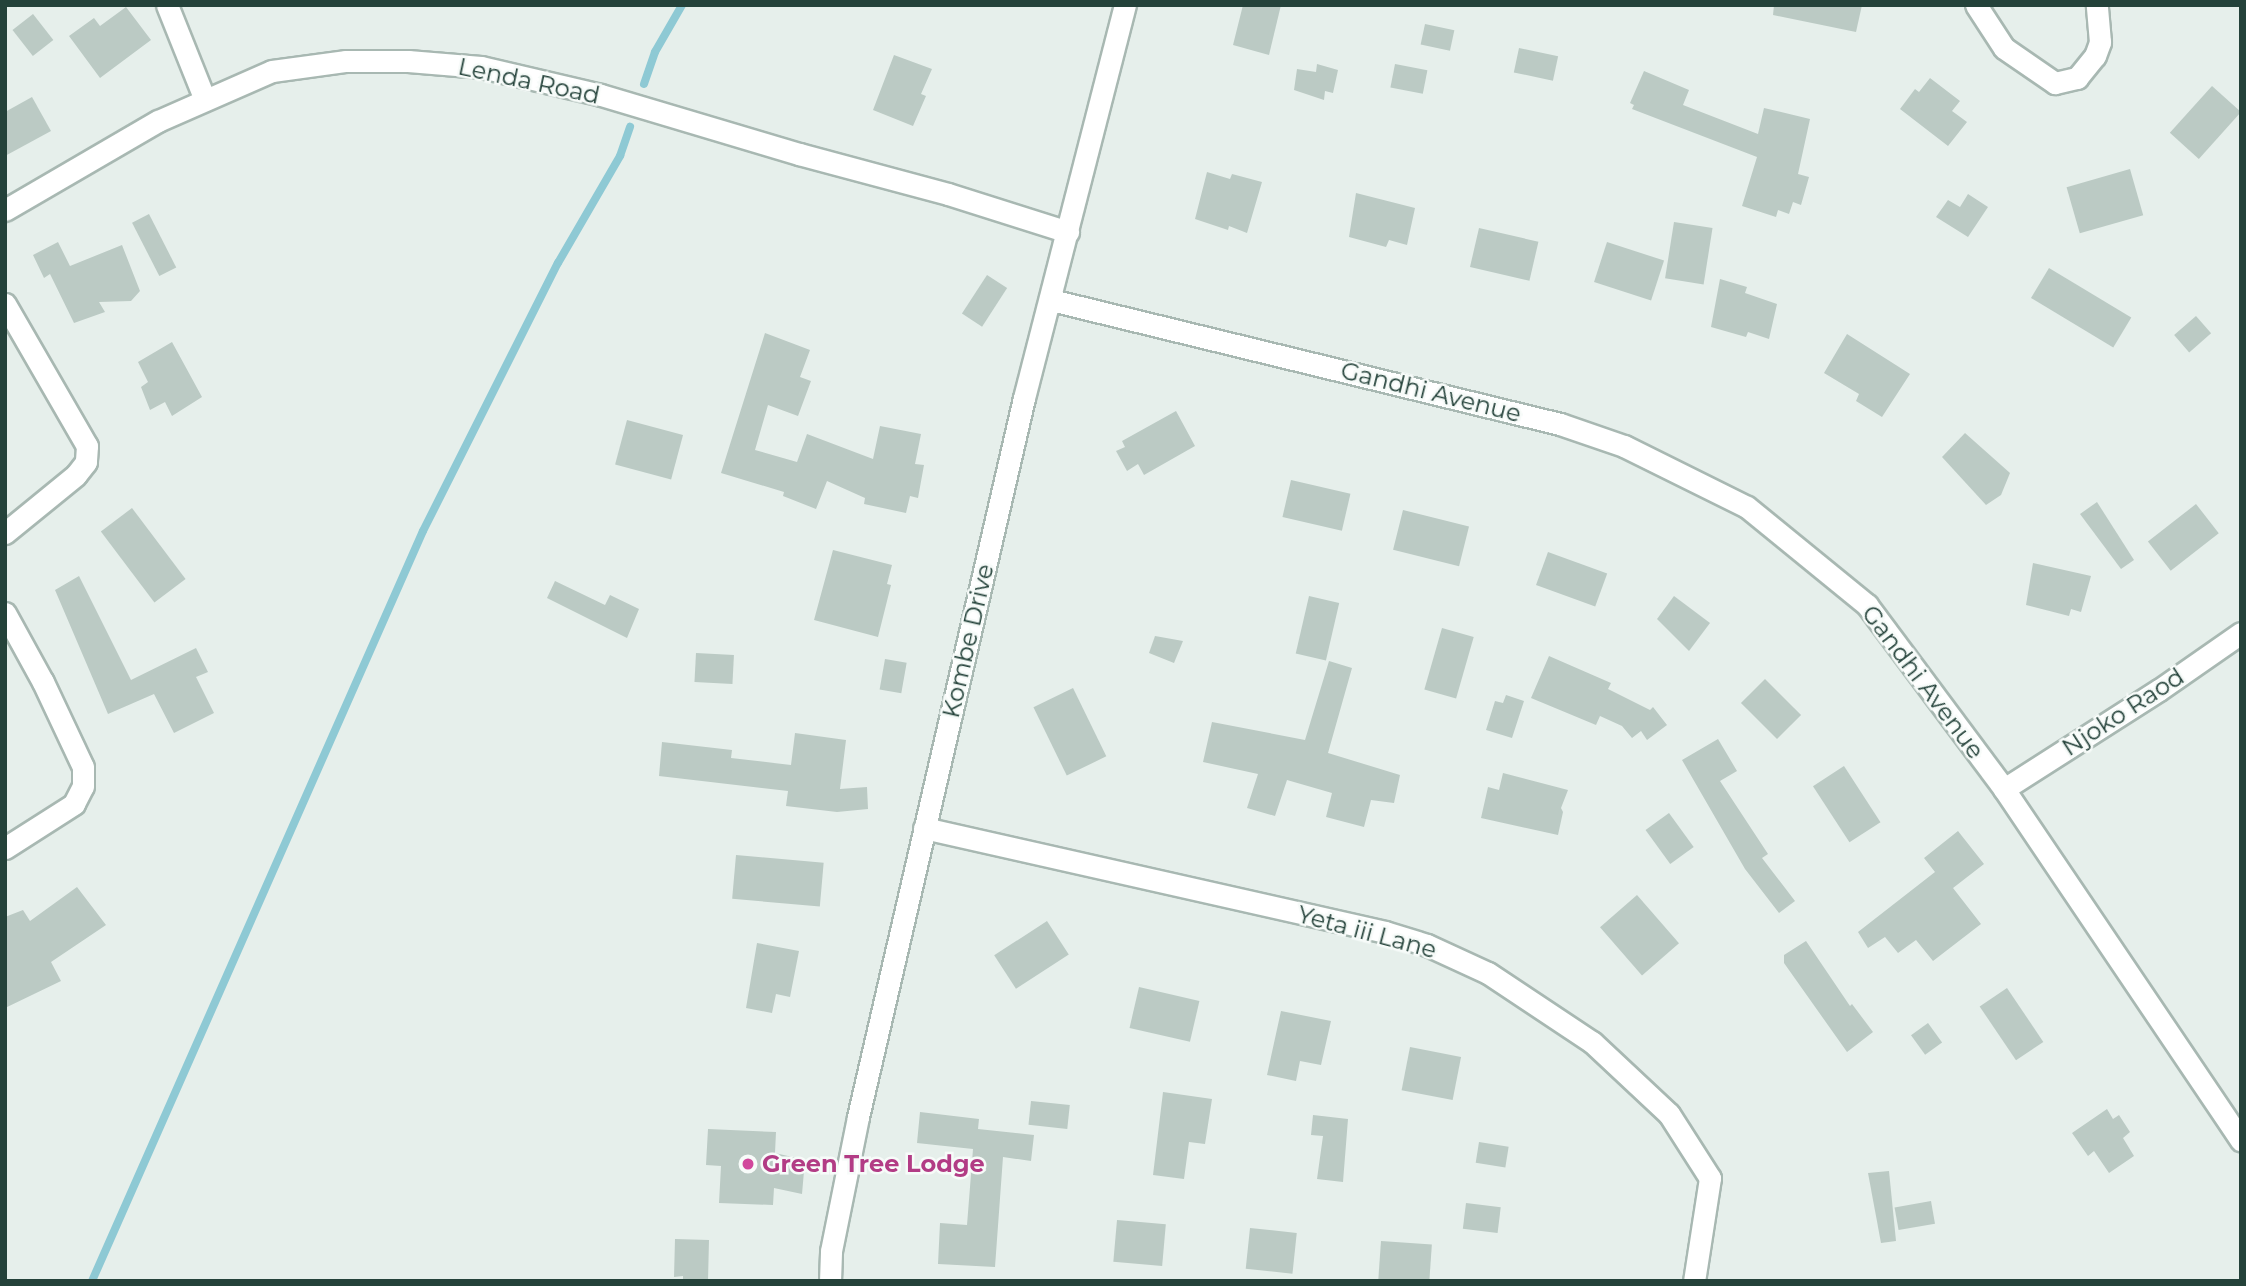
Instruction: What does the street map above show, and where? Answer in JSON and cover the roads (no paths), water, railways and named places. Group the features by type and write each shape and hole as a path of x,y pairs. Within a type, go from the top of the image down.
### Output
{"street":[{"path":"167,5 205,100"},
{"name":"Kombe Drive","path":"830,1281 831,1251 855,1130 924,828 1024,398 1125,5"},
{"path":"1976,5 2004,47 2055,83 2077,78 2095,56 2100,42 2097,5"},
{"name":"Lenda Road","path":"5,210 158,121 272,71 346,61 408,61 481,67 601,95 799,154 948,194 1068,232"},
{"name":"Gandhi Avenue","path":"1051,299 1560,424 1624,446 1747,507 1867,605 2004,789 2241,1140"},
{"path":"5,304 87,446 86,462 76,475 5,533"},
{"path":"5,613 43,682 83,766 83,786 74,804 5,848"},
{"name":"Njoko Raod","path":"2004,789 2159,690 2241,633"},
{"name":"Yeta iii Lane","path":"924,828 1385,932 1427,944 1488,973 1539,1004 1592,1042 1669,1114 1710,1178 1694,1281"}],"waterway":[{"path":"644,84 655,52 682,5"},
{"path":"92,1281 423,531 558,263 620,156 630,127"}],"place":[{"name":"Green Tree Lodge","path":"748,1164"}]}
